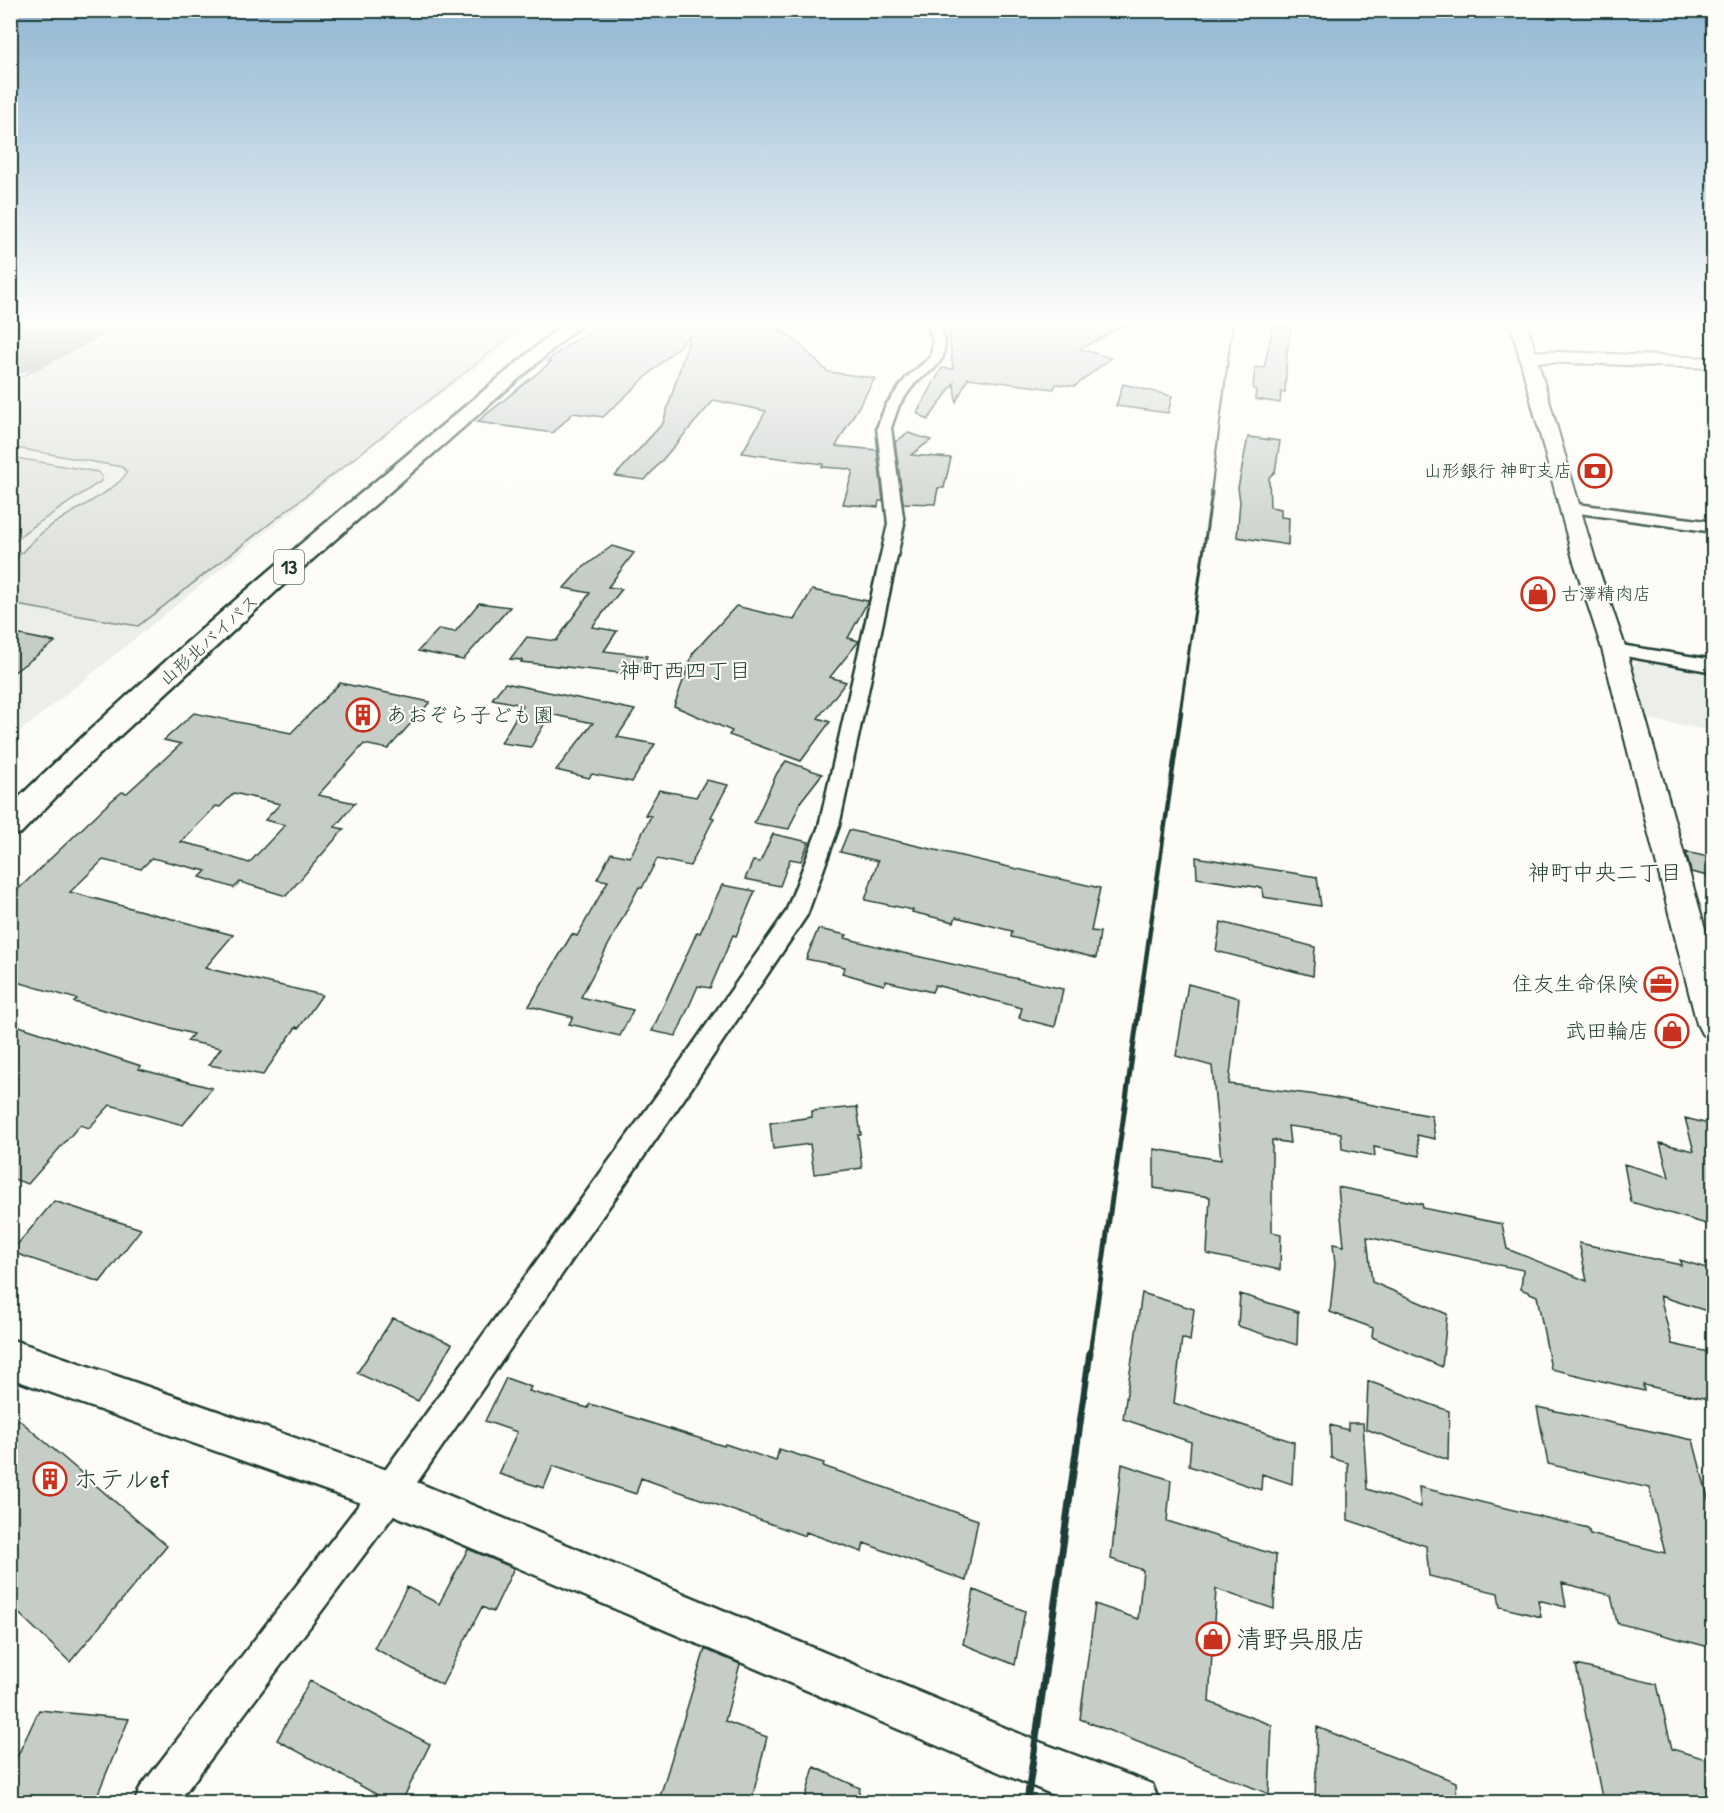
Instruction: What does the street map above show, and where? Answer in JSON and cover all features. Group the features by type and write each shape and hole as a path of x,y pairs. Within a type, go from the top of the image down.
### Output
{"highway":[{"name":"山形北バイパス","path":"10,796 224,602 457,406"},
{"name":"山形北バイパス","path":"10,825 65,770 273,581 479,406"}],"main road":[{"path":"1541,406 1569,508 1614,649 1713,1024"}],"street":[{"path":"154,1803 189,1753 390,1492 679,1085 796,915 829,826 896,524 884,428 894,406"},
{"path":"1569,508 1713,527"},
{"path":"1614,649 1713,666"},
{"path":"10,1358 390,1492 1022,1759 1134,1803"}],"shaded area":[{"path":"11,406 425,406 396,427 11,739"},
{"path":"11,406 422,406 138,626 11,604 11,563 43,532 114,486 127,472 122,467 11,447"},
{"path":"11,457 98,472 102,476 101,481 25,532 11,545"},
{"path":"1641,660 1713,673 1713,731 1648,719 1633,665"}],"building":[{"path":"497,406 615,406 603,417 573,413 553,433 477,422"},
{"path":"668,406 709,406 645,480 615,476 663,423"},
{"path":"741,406 859,406 836,446 877,450 883,501 879,501 878,507 843,504 853,471 849,469 822,467 823,464 742,453 766,411"},
{"path":"921,406 938,406 928,420 917,413"},
{"path":"1116,406 1170,406 1168,413"},
{"path":"908,433 931,440 911,455 951,458 944,488 938,488 935,504 903,503 895,442"},
{"path":"1248,437 1280,441 1275,472 1269,477 1270,507 1281,509 1281,517 1289,518 1288,545 1237,537 1240,501 1238,488"},
{"path":"612,546 634,553 608,587 622,589 592,627 617,631 604,651 647,656 638,675 510,659 527,637 556,641 590,593 564,588 580,570"},
{"path":"812,590 868,601 848,638 859,641 830,677 846,682 818,718 830,722 801,761 729,735 732,731 674,706 693,653 736,606 794,620"},
{"path":"479,603 510,607 463,660 418,651 439,629 455,632"},
{"path":"10,633 55,642 10,675"},
{"path":"340,683 430,702 388,749 364,744 318,795 355,803 335,827 344,829 286,896 240,882 234,888 200,877 206,871 152,858 141,869 103,860 70,892 233,935 205,968 322,995 299,1028 296,1027 263,1075 209,1065 221,1048 187,1041 193,1034 74,1002 77,999 10,980 10,897 111,801 122,792 127,793 181,744 164,740 194,713 291,733","holes":["234,793 280,804 265,820 285,825 249,863 209,850 211,849 181,842 216,806 220,807"]},
{"path":"505,683 635,710 617,737 655,744 632,782 592,774 589,778 556,770 593,723 550,714 531,747 501,743 523,705 492,699"},
{"path":"786,761 822,774 801,801 789,829 754,823 777,773"},
{"path":"706,780 728,785 690,866 657,859 642,888 639,887 581,997 633,1010 620,1036 569,1024 573,1017 529,1006 572,934 577,936 608,881 597,879 611,853 630,857 651,816 645,815 659,790 696,797"},
{"path":"849,830 1100,888 1091,931 1100,932 1096,958 1011,937 1012,931 956,917 954,922 912,912 913,910 865,900 878,861 840,852"},
{"path":"773,834 809,842 801,861 790,859 780,886 745,879 753,861 760,862"},
{"path":"1686,852 1713,858 1713,877 1691,872"},
{"path":"1196,857 1317,877 1321,906 1263,897 1262,888 1197,878"},
{"path":"722,885 755,891 736,936 733,935 710,988 698,986 676,1036 652,1031 697,932 700,933"},
{"path":"1221,922 1315,947 1313,976 1216,951"},
{"path":"818,929 847,935 845,938 903,953 1063,989 1055,1027 1019,1018 1022,1008 935,985 932,992 886,981 884,985 842,973 845,967 806,959"},
{"path":"1188,984 1239,998 1229,1084 1325,1096 1432,1116 1435,1139 1417,1135 1420,1156 1374,1147 1375,1156 1342,1149 1341,1133 1288,1126 1290,1143 1272,1140 1272,1232 1281,1234 1280,1270 1207,1254 1210,1197 1154,1188 1154,1149 1221,1160 1212,1066 1176,1056"},
{"path":"10,1023 141,1066 139,1069 212,1088 183,1125 110,1105 89,1128 80,1125 28,1184 10,1178"},
{"path":"857,1107 862,1168 814,1174 810,1144 773,1149 770,1123 812,1117 812,1111"},
{"path":"1685,1118 1713,1125 1713,1226 1631,1202 1624,1164 1669,1177 1660,1143 1694,1151"},
{"path":"1338,1187 1422,1204 1423,1208 1502,1224 1507,1249 1587,1281 1579,1243 1681,1265 1680,1260 1713,1270 1713,1313 1660,1296 1672,1344 1713,1353 1713,1400 1643,1385 1644,1391 1551,1369 1537,1296 1521,1289 1523,1270 1367,1237 1372,1282 1447,1314 1442,1367 1372,1337 1373,1328 1330,1312 1335,1264 1333,1244 1344,1246"},
{"path":"54,1201 141,1229 100,1282 11,1252"},
{"path":"1142,1293 1194,1309 1190,1341 1182,1338 1174,1403 1294,1442 1292,1484 1262,1474 1261,1490 1189,1466 1191,1442 1123,1419"},
{"path":"1240,1294 1298,1312 1297,1345 1238,1326"},
{"path":"393,1318 452,1344 418,1401 357,1373"},
{"path":"506,1378 531,1387 529,1391 588,1408 590,1404 776,1461 779,1449 824,1463 823,1466 978,1520 966,1581 864,1543 862,1552 806,1532 805,1536 641,1478 636,1494 553,1466 544,1488 499,1474 517,1432 485,1421"},
{"path":"1368,1381 1449,1411 1448,1460 1366,1429"},
{"path":"1537,1407 1693,1440 1713,1517 1713,1648 1617,1623 1611,1595 1562,1583 1566,1607 1538,1600 1541,1617 1500,1607 1498,1593 1429,1576 1426,1546 1348,1520 1348,1463 1331,1458 1330,1425 1348,1430 1348,1423 1363,1423 1367,1489 1421,1507 1419,1487 1588,1528 1590,1534 1665,1553 1649,1488 1548,1464"},
{"name":"ホテルef","path":"10,1412 167,1546 70,1662 10,1605"},
{"path":"1122,1464 1171,1480 1167,1521 1276,1555 1274,1609 1216,1589 1209,1702 1272,1725 1269,1794 1080,1719 1095,1604 1138,1619 1143,1570 1111,1559"},
{"path":"468,1549 514,1568 493,1612 482,1607 442,1685 374,1648 407,1587 439,1604"},
{"path":"974,1590 1025,1611 1015,1665 963,1644"},
{"path":"705,1649 740,1664 725,1721 767,1737 751,1803 658,1803"},
{"path":"1576,1665 1657,1684 1672,1749 1713,1761 1713,1803 1603,1803"},
{"path":"310,1681 430,1744 401,1803 392,1803 277,1740"},
{"path":"39,1710 129,1719 94,1803 64,1803 10,1797 10,1772"},
{"path":"1317,1727 1456,1782 1457,1803 1315,1803"},
{"path":"814,1767 860,1788 857,1803 804,1803"}],"railway":[{"path":"1211,493 1222,406"},
{"path":"1180,713 1212,492"},
{"path":"1141,994 1181,712"},
{"path":"1090,1354 1141,993"},
{"path":"1027,1802 1090,1352"}],"place":[{"name":"山形銀行 神町支店","path":"1595,471"},
{"name":"古澤精肉店","path":"1538,594"},
{"name":"あおぞら子ども園","path":"363,715"},
{"name":"住友生命保険","path":"1661,984"},
{"name":"武田輪店","path":"1672,1031"},
{"name":"ホテルef","path":"50,1479"},
{"name":"清野呉服店","path":"1213,1639"}],"district":[{"name":"神町西四丁目","path":"685,670"},
{"name":"神町中央二丁目","path":"1605,872"}]}
